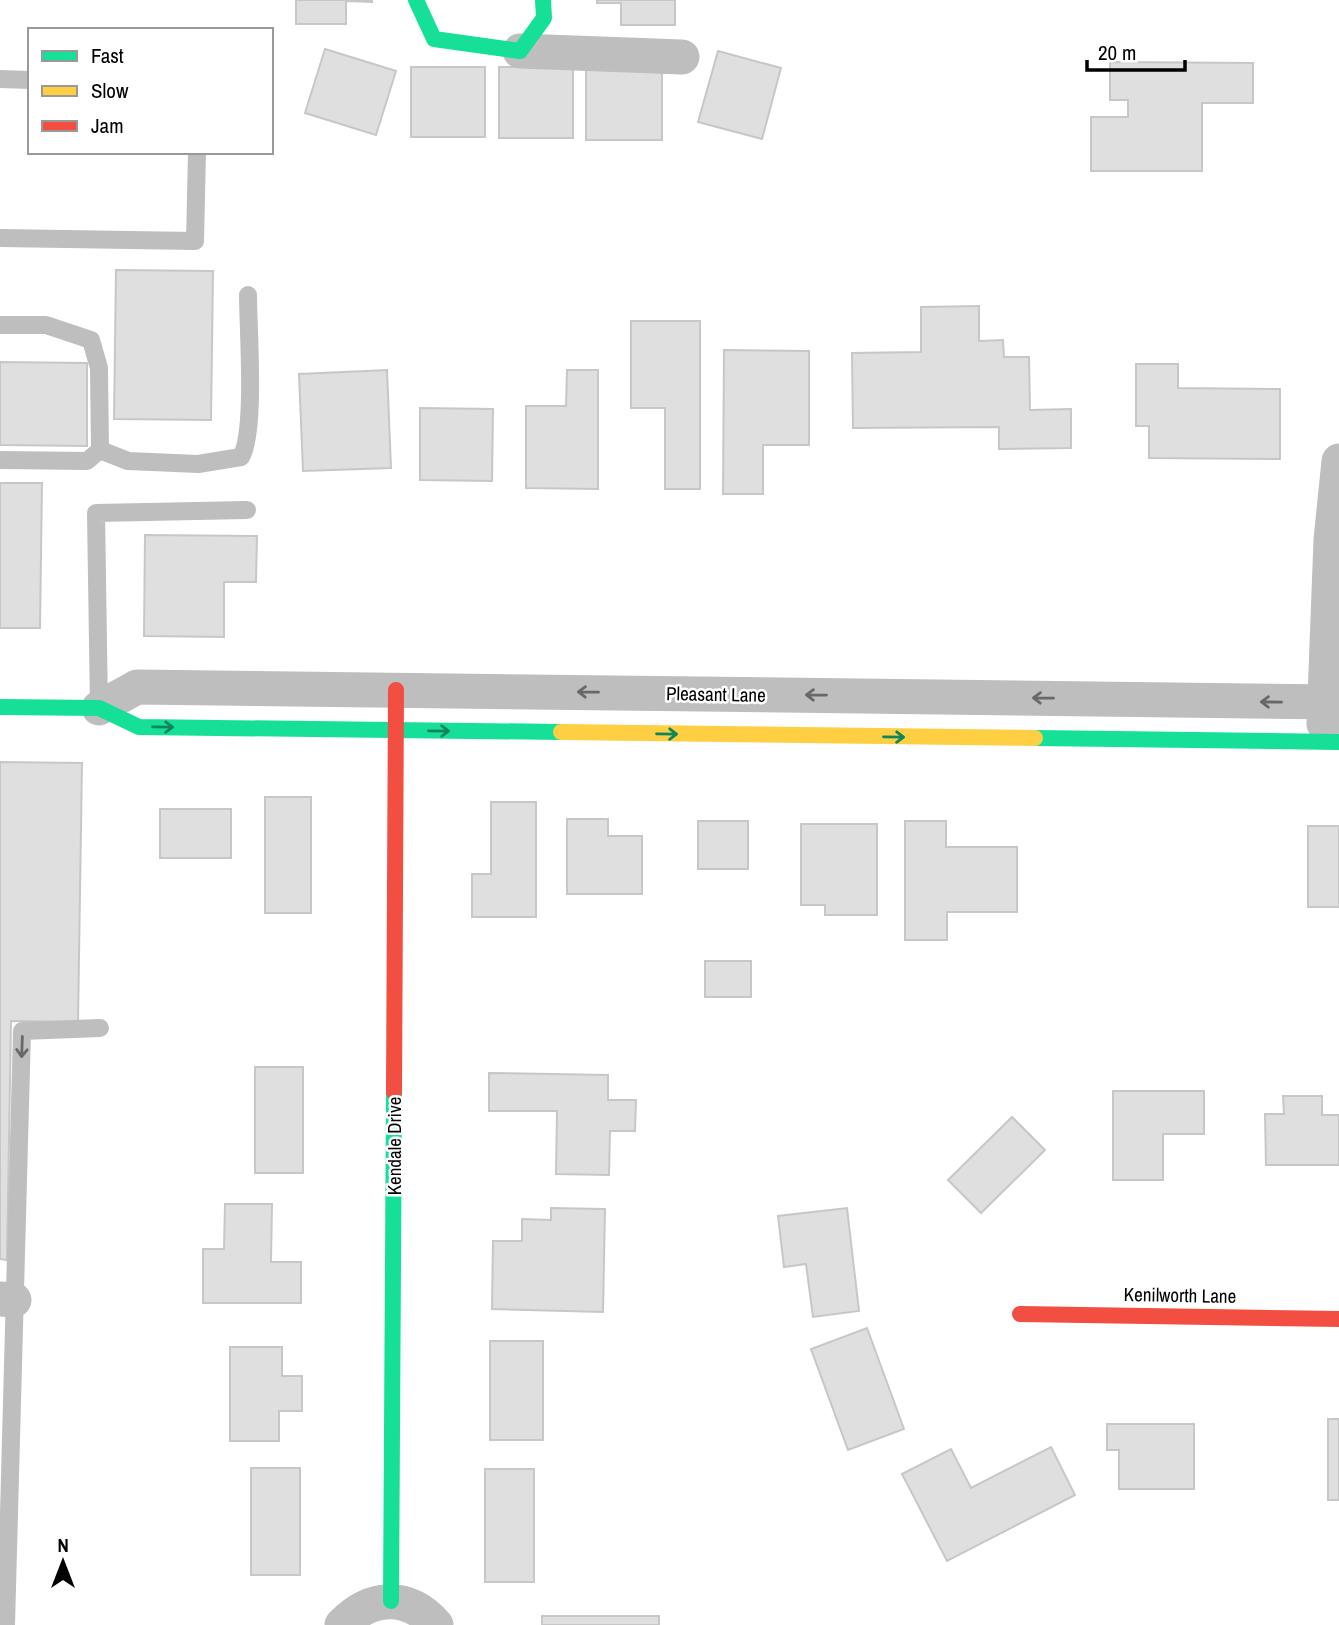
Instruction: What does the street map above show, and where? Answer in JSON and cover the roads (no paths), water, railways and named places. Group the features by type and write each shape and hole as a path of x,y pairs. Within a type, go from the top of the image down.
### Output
{"street":[{"path":"416,0 434,39 520,51 682,57"},
{"path":"520,51 544,18 543,0"},
{"path":"1332,742 1331,540 1339,461"},
{"name":"Pleasant Lane","path":"99,708 137,687 1332,702"},
{"name":"Kendale Drive","path":"391,1601 396,690"},
{"path":"1199,701 1200,740"},
{"name":"Pleasant Lane","path":"0,707 99,708 139,727 1332,742"},
{"name":"Kenilworth Lane","path":"1020,1314 1339,1319"},
{"path":"342,1625 354,1613 372,1604 391,1601 410,1605 427,1615 436,1625"}],"lane":[{"path":"0,79 28,80"},
{"path":"0,238 195,241 197,154"},
{"path":"100,450 128,461 198,464 240,457 245,449 249,427 248,295"},
{"path":"0,325 46,325 91,340 99,368 100,450"},
{"path":"0,460 87,461 100,450"},
{"path":"99,708 96,513 247,510"},
{"path":"6,1625 7,1299 22,1031 100,1028"}]}
